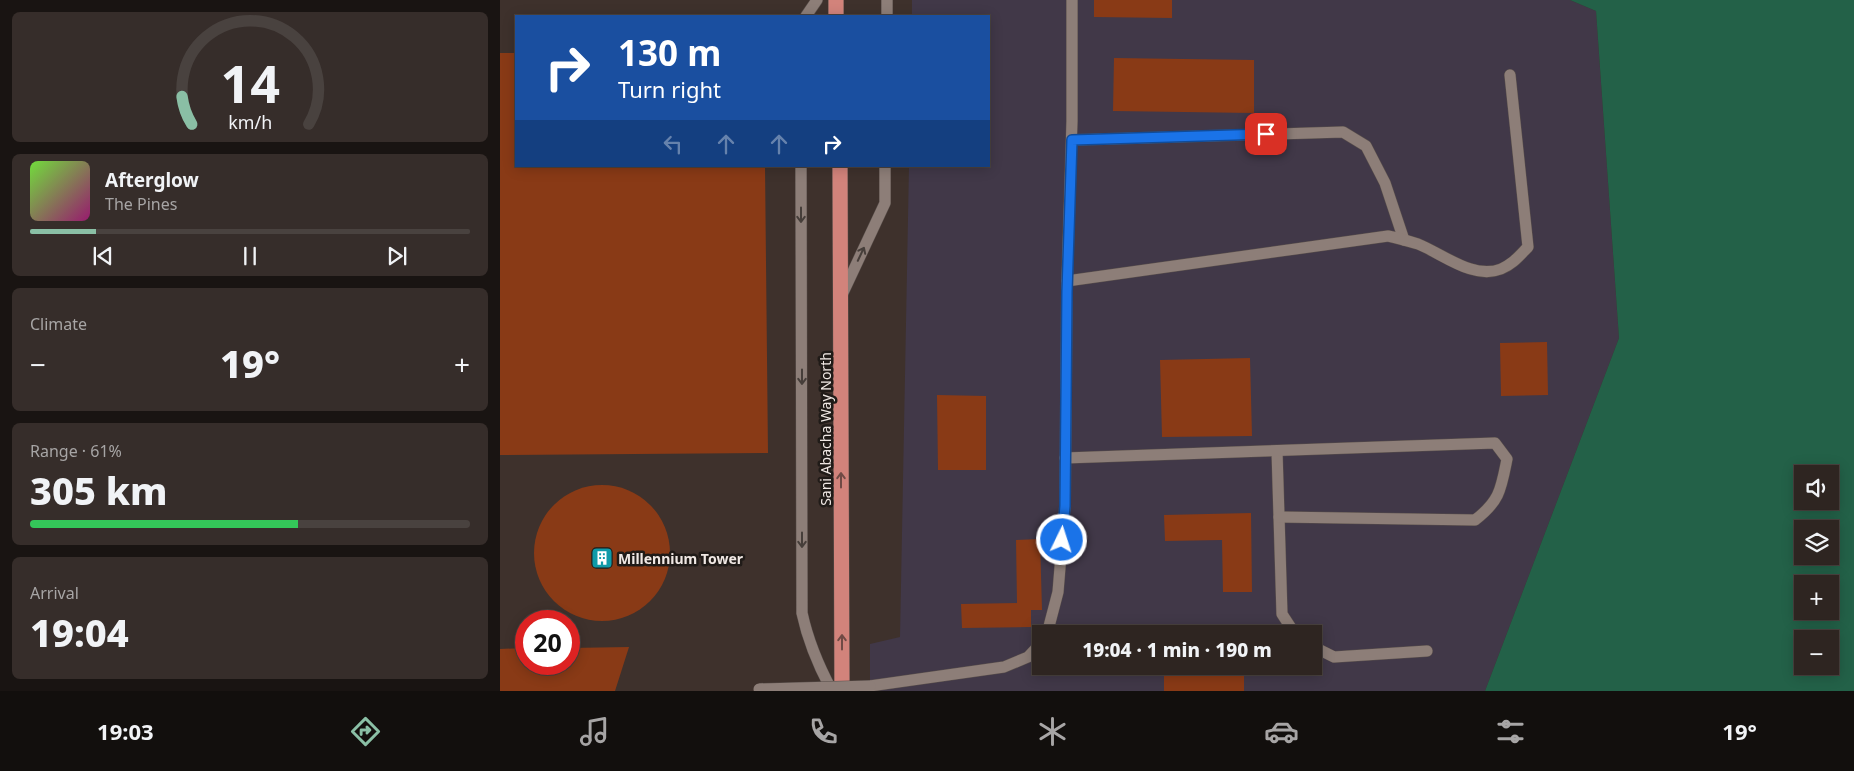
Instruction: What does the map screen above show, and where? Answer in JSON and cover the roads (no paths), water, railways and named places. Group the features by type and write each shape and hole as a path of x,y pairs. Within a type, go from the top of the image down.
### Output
{"highway":[{"path":"836,0 836,15"},
{"name":"Sani Abacha Way North","path":"840,167 842,691"}],"lane":[{"path":"807,15 817,0"},
{"path":"887,0 887,15"},
{"path":"1049,625 1058,592 1065,506 1067,281 1072,140 1072,0"},
{"path":"1067,281 1388,236 1404,240 1479,271 1500,270 1513,263 1528,247 1510,75"},
{"path":"1072,140 1343,132 1366,146 1385,182 1404,240"},
{"path":"801,167 802,613 807,637 817,663 832,691"},
{"path":"841,299 885,203 885,167"},
{"path":"1066,458 1495,443 1507,459 1501,487 1492,507 1475,520 1279,516"},
{"path":"1276,451 1282,614 1289,625"},
{"path":"1322,651 1334,657 1427,651"},
{"path":"759,689 870,686 1004,667 1028,657 1032,653"}],"place":[{"name":"Millennium Tower","path":"602,558"}]}
